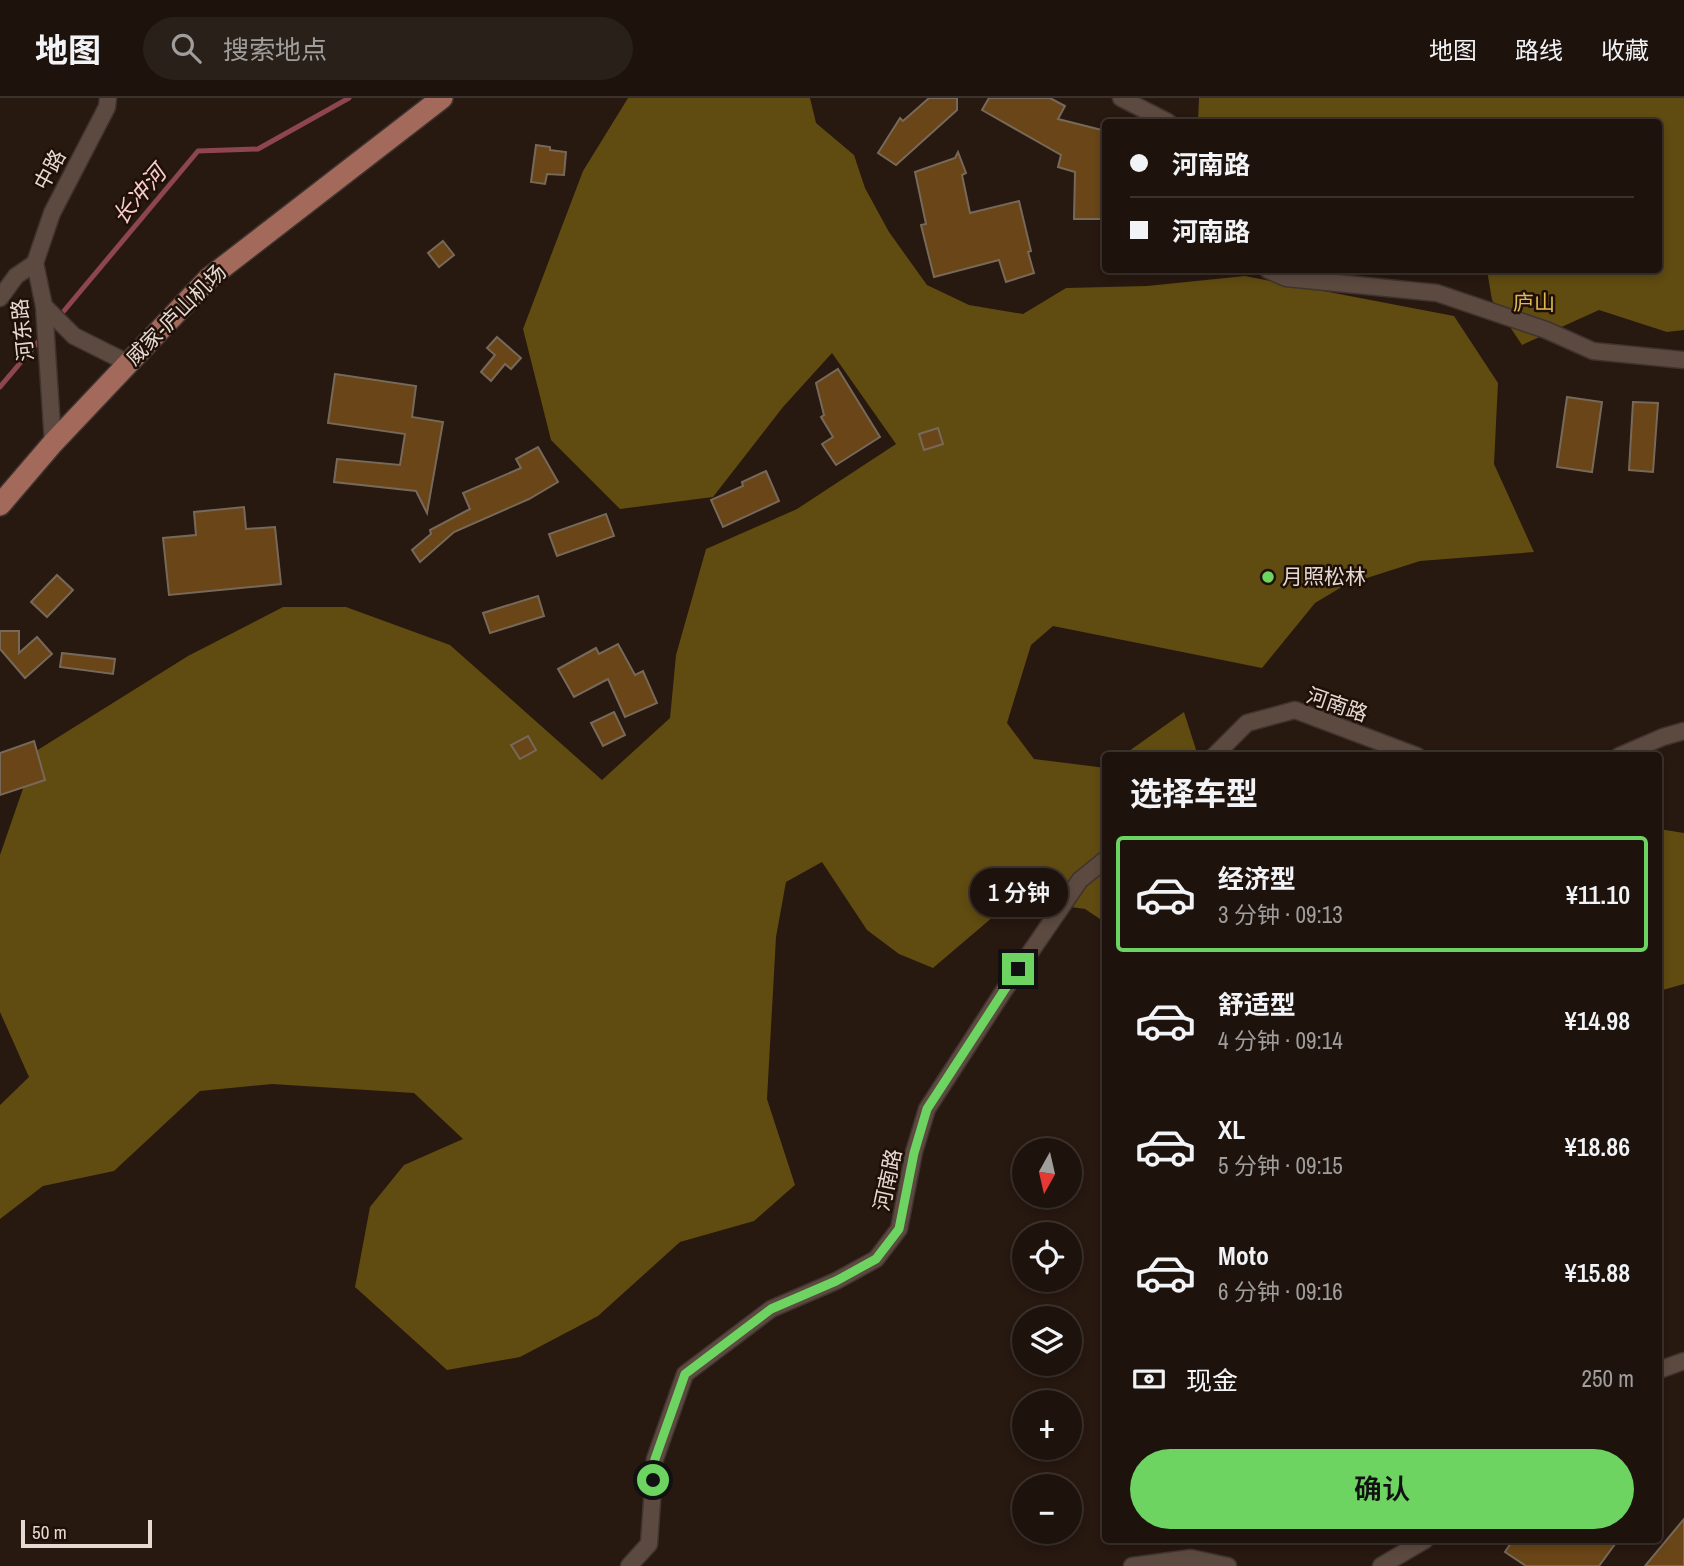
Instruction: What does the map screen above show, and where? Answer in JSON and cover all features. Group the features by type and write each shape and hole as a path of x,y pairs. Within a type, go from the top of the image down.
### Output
{"main road":[{"name":"威家-庐山机场","path":"0,505 53,443 209,278 442,98"}],"street":[{"name":"中路","path":"35,263 52,213 107,107 108,98"},
{"path":"1121,98 1162,119"},
{"name":"河东路","path":"0,299 16,275 35,263 44,306 53,443"},
{"path":"1275,273 1286,278 1437,293 1546,330 1593,351 1684,360"},
{"path":"44,306 74,336 128,363"},
{"name":"河南路","path":"1218,752 1247,723 1295,710 1406,752"},
{"path":"1628,752 1684,731"},
{"name":"河南路","path":"629,1566 649,1545 655,1459 685,1374 771,1309 836,1281 876,1259 899,1229 914,1153 927,1109 1080,880 1102,862"},
{"path":"1662,1369 1684,1361"},
{"path":"1381,1566 1419,1543"},
{"path":"1132,1566 1191,1558 1228,1566"}],"green space":[{"path":"628,98 810,98 816,123 854,155 865,188 889,232 927,285 969,305 1023,314 1066,288 1147,286 1245,276 1454,316 1498,383 1494,464 1534,552 1420,561 1345,585 1315,603 1262,668 1053,626 1031,645 1007,723 1034,759 1102,768 1102,920 1085,909 1014,899 933,968 899,954 867,930 822,862 786,882 776,937 767,1099 795,1185 754,1221 680,1242 598,1316 520,1357 447,1370 355,1287 370,1207 404,1165 463,1139 414,1093 272,1084 200,1091 114,1171 43,1186 0,1219 0,1105 29,1077 0,1012 0,855 36,751 188,656 283,607 346,607 450,645 602,780 670,718 676,655 706,549 797,509 896,444 832,353 783,407 713,497 620,509 551,440 523,329 583,171"},
{"name":"庐山","path":"1199,98 1684,98 1684,330 1667,332 1599,310 1522,345 1492,300 1488,273 1662,273 1662,119 1198,119"},
{"path":"1184,712 1197,752 1128,752"},
{"path":"1662,829 1684,833 1684,984 1662,990"}],"building":[{"path":"929,98 957,98 957,110 896,165 878,153 900,118 903,121"},
{"path":"989,98 1050,98 1065,106 1058,119 1102,130 1102,219 1074,219 1075,172 1058,167 1061,155 982,110"},
{"path":"536,145 566,152 564,175 547,174 545,184 531,182"},
{"path":"958,152 966,173 962,175 970,213 1019,201 1034,273 1006,282 999,260 934,277 921,225 926,224 915,172 955,158"},
{"path":"443,241 454,255 439,267 428,253"},
{"path":"497,337 521,358 511,369 505,364 491,381 481,372 495,355 487,348"},
{"path":"838,369 880,437 836,465 822,444 833,437 821,417 824,415 816,383"},
{"path":"335,374 416,386 412,417 443,422 427,513 416,491 334,482 337,459 400,465 405,434 328,423"},
{"path":"1567,397 1602,402 1592,472 1557,467"},
{"path":"1633,402 1658,403 1653,472 1629,470"},
{"path":"938,428 943,444 924,450 919,434"},
{"path":"538,447 558,482 529,499 454,532 420,562 412,550 431,534 430,530 470,509 463,493 521,468 516,459"},
{"path":"766,471 779,501 723,527 711,500 743,486 742,482"},
{"path":"244,507 246,529 275,527 281,584 169,595 163,538 196,535 194,512"},
{"path":"606,514 614,536 557,556 549,534"},
{"path":"57,575 73,590 47,617 31,602"},
{"path":"538,596 544,616 490,633 483,613"},
{"path":"0,631 19,631 19,653 37,637 52,654 25,678 0,649"},
{"path":"618,644 635,675 643,671 657,703 625,717 608,679 574,697 558,669 596,648 599,654"},
{"path":"62,653 115,659 113,674 60,667"},
{"path":"614,712 625,735 603,746 591,723"},
{"path":"528,736 536,750 520,759 511,745"},
{"path":"34,741 45,780 0,795 0,753"},
{"path":"1684,1519 1684,1566 1645,1566"},
{"path":"1511,1543 1616,1543 1599,1566 1526,1566 1505,1552"}],"waterway":[{"name":"长冲河","path":"58,318 198,151 258,149 349,98"},
{"name":"长冲河","path":"0,387 43,336"}],"place":[{"name":"月照松林","path":"1268,577"}],"route":[{"path":"653,1480 655,1459 685,1374 771,1309 836,1281 876,1259 899,1229 914,1153 927,1109 1018,969"}]}
